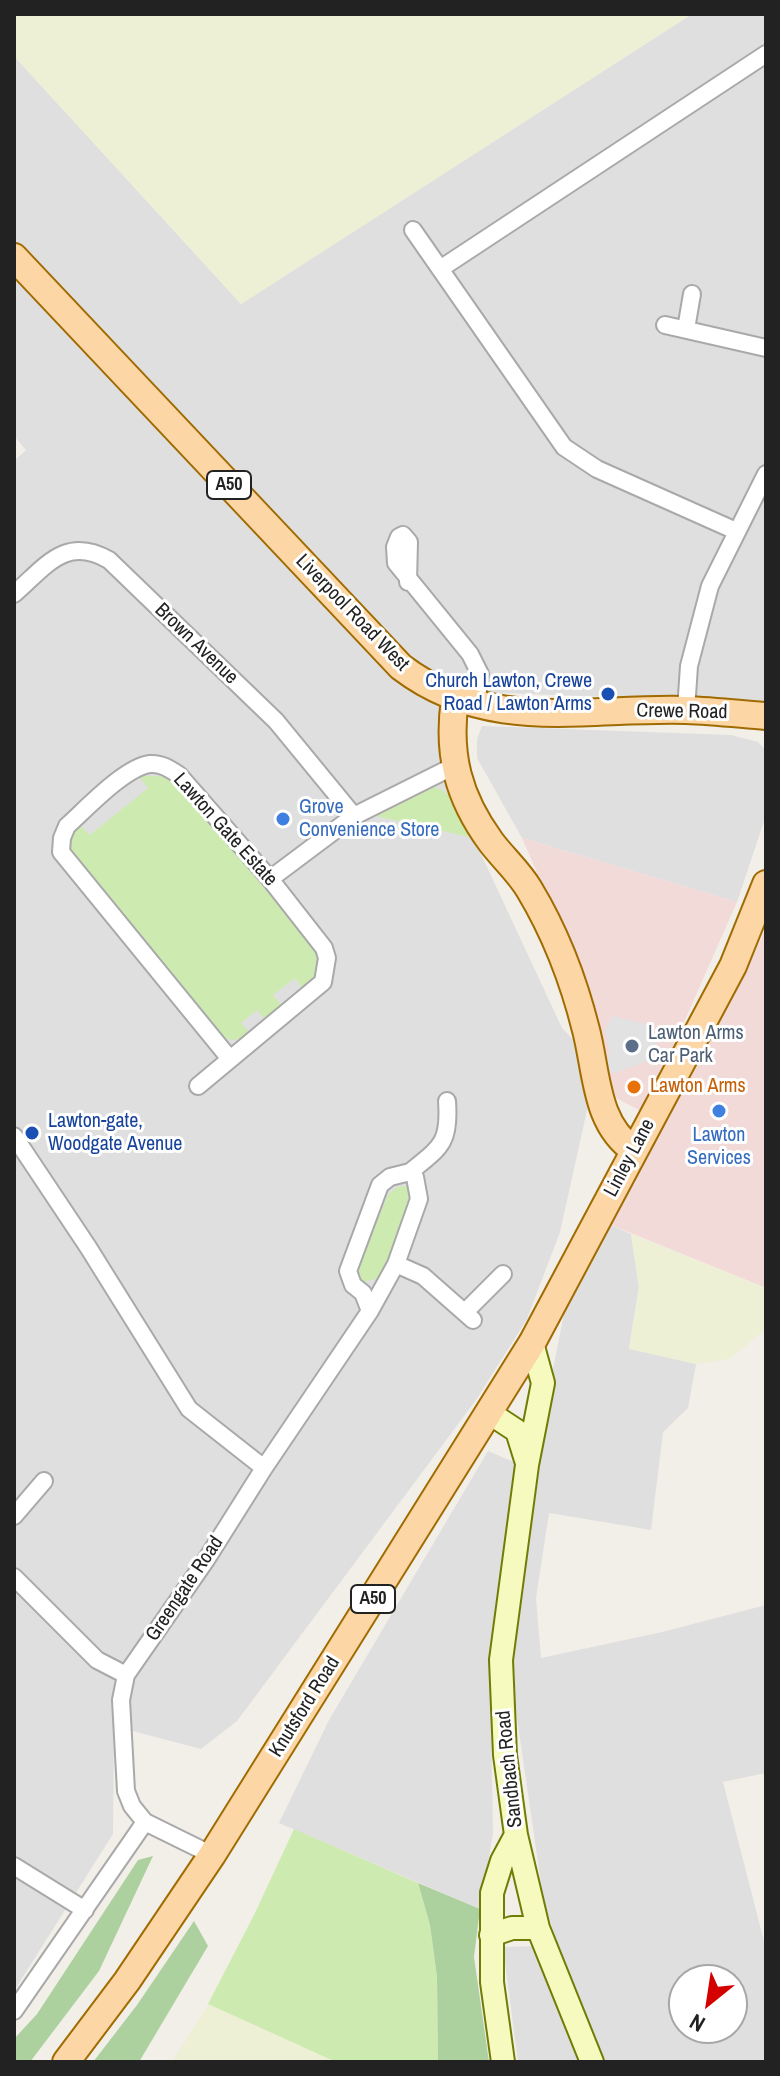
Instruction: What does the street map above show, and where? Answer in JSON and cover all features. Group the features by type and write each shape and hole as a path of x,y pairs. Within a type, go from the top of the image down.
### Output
{"main road":[{"name":"Liverpool Road West","path":"14,257 401,667 425,685 465,702"},
{"name":"Crewe Road","path":"465,702 510,712 686,710 766,716"},
{"path":"465,702 452,719 454,766 464,797 490,841 528,886 547,922 586,1028 599,1097 608,1124 620,1141 634,1150"},
{"name":"Linley Lane","path":"532,1343 733,966 766,884"},
{"name":"Knutsford Road","path":"66,2062 127,1981 212,1855 532,1343"}],"street":[{"path":"440,269 766,54"},
{"path":"413,230 564,447 597,469 736,531"},
{"path":"686,329 692,294"},
{"path":"665,325 766,348"},
{"path":"686,710 689,666 710,586 766,474"},
{"name":"Brown Avenue","path":"14,594 68,551 82,549 109,560 276,721 354,816"},
{"path":"408,582 470,654 480,674 465,702"},
{"name":"Lawton Gate Estate","path":"198,1086 323,982 327,958 324,948 270,879 179,775 166,766 151,764 134,769 67,826 61,852 230,1059"},
{"path":"270,879 354,816 454,766"},
{"path":"370,1311 363,1293 353,1285 348,1271 380,1185 390,1177 410,1172 435,1152 445,1138 449,1126 447,1101"},
{"path":"14,1136 189,1409 264,1468"},
{"name":"Greengate Road","path":"145,1822 132,1806 126,1791 121,1700 126,1675 206,1560 370,1311 396,1264 419,1199 415,1177 410,1172"},
{"path":"396,1264 423,1276 470,1316 503,1274"},
{"name":"Sandbach Road","path":"532,1343 543,1383 527,1465 501,1660 505,1755 516,1835 538,1928 592,2062"},
{"name":"Sandbach Road","path":"488,1412 517,1431 527,1465"},
{"path":"14,1516 45,1481"},
{"path":"14,1577 97,1660 126,1675"},
{"path":"14,2011 145,1822 212,1855"},
{"path":"503,2062 492,1982 492,1893 502,1861 516,1835"},
{"path":"14,1866 85,1910"},
{"path":"491,1935 512,1928 538,1928"}],"shaded area":[{"path":"692,14 766,14 766,703 449,691 440,766 562,1028 580,1047 591,1092 560,1232 527,1319 476,1400 237,1721 201,1749 114,1726 113,1834 14,1991 14,461 26,450 14,436 14,56 241,304"},
{"path":"482,726 731,735 758,742 766,750 766,815 737,902 522,838 477,758 477,739"},
{"path":"522,838 737,902 663,1070 641,1111 610,1095 577,964"},
{"path":"766,927 766,1288 606,1223 744,976"},
{"name":"Lawton Arms Car Park","path":"612,1016 653,1026 653,1032 660,1036 648,1061 610,1074 605,1030"},
{"path":"606,1223 631,1234 639,1287 629,1348 696,1364 688,1408 663,1432 651,1530 549,1513 536,1598 541,1658 662,1632 766,1605 766,1773 723,1782 766,1949 766,2062 605,2062 570,1986 543,1897 511,1677 524,1550 544,1414 565,1309"},
{"path":"488,1451 516,1463 490,1659 493,1833 480,1909 279,1823 329,1720"},
{"path":"533,1946 580,2062 518,2062 503,1947"}],"green space":[{"path":"14,14 692,14 241,304 14,56"},
{"path":"138,775 167,777 182,790 318,952 316,973 304,990 295,978 273,995 284,1008 266,1021 257,1010 241,1023 251,1034 230,1039 216,1034 67,851 68,838 79,824 90,835 148,788"},
{"path":"433,787 453,800 474,838 371,815 421,790"},
{"path":"406,1186 412,1197 410,1206 383,1270 379,1278 364,1282 359,1277 358,1267 388,1195 397,1187"},
{"path":"631,1234 766,1288 766,1329 730,1359 696,1364 629,1349 639,1287"},
{"path":"294,1829 418,1883 430,1925 437,1977 438,2062 336,2062 208,2004"},
{"path":"153,1856 99,1971 30,2062 14,2062 14,2039 37,2014 138,1860"},
{"path":"418,1883 480,1909 474,1957 489,2062 438,2062 437,1977 430,1925"},
{"path":"194,1921 208,1946 139,2062 93,2062 137,2005"},
{"path":"208,2004 336,2062 172,2062"}],"place":[{"name":"Church Lawton, Crewe Road / Lawton Arms","path":"608,694"},
{"name":"Grove Convenience Store","path":"283,819"},
{"name":"Lawton Arms Car Park","path":"632,1046"},
{"name":"Lawton Arms","path":"634,1087"},
{"name":"Lawton Services","path":"719,1111"},
{"name":"Lawton-gate, Woodgate Avenue","path":"32,1133"}]}
